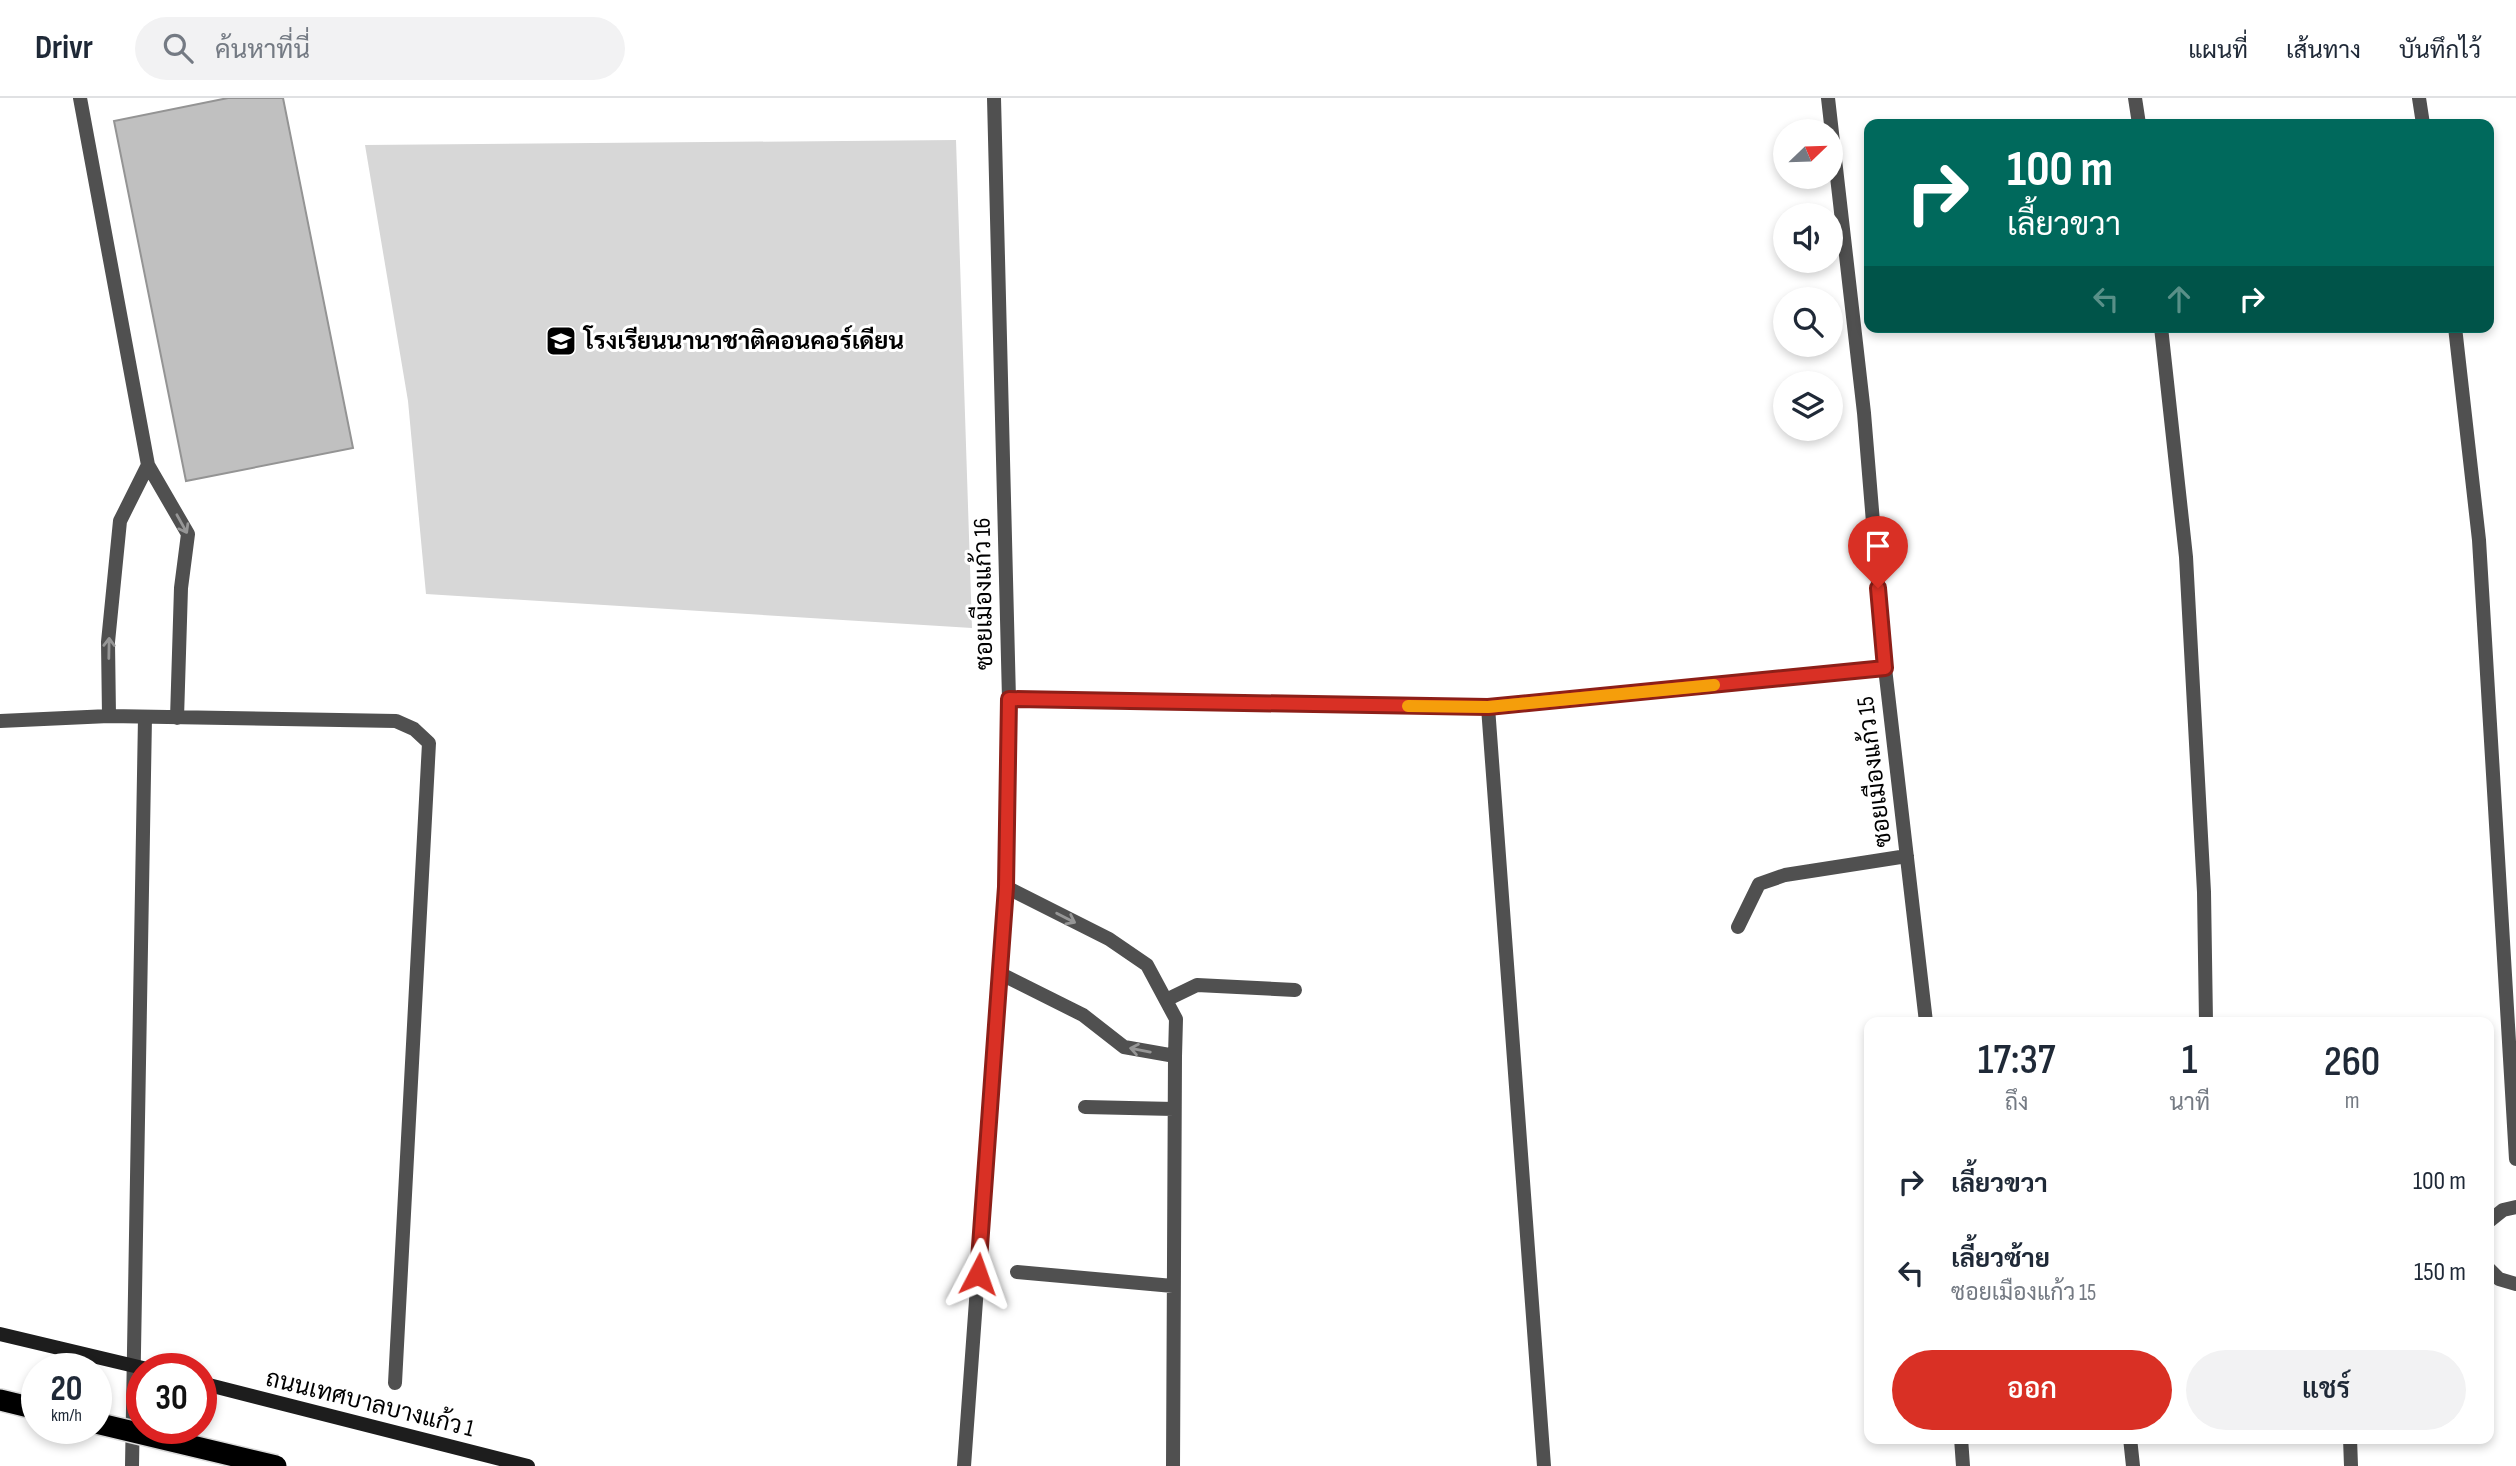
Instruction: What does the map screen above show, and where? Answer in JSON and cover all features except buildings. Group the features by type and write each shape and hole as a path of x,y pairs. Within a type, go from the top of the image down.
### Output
{"highway":[{"path":"0,1400 21,1405"},
{"path":"112,1427 276,1466"}],"main road":[{"path":"0,1334 126,1364"},
{"name":"ถนนเทศบาลบางแก้ว 1","path":"217,1387 528,1466"}],"street":[{"path":"80,98 148,464 188,534 181,588 177,718"},
{"name":"ซอยเมืองแก้ว 16","path":"964,1466 1006,887 1009,699 994,98"},
{"name":"ซอยเมืองแก้ว 15","path":"1828,98 1864,413 1885,668 1925,1017"},
{"path":"2135,98 2138,119"},
{"path":"2419,98 2422,119"},
{"path":"2162,333 2186,557 2204,892 2206,1017"},
{"path":"2456,333 2479,540 2516,1160"},
{"path":"109,716 108,642 120,521 148,464"},
{"path":"1009,699 1488,707 1885,668"},
{"path":"1488,707 1544,1466"},
{"path":"0,722 109,716 396,720 414,729 429,743 395,1383"},
{"path":"138,1353 145,717"},
{"path":"1738,927 1759,884 1785,875 1907,856"},
{"path":"1006,887 1109,939 1147,965 1176,1019 1173,1466"},
{"path":"999,973 1083,1015 1124,1046 1174,1056"},
{"path":"1166,1000 1197,985 1296,990"},
{"path":"1085,1107 1174,1109"},
{"path":"2494,1217 2503,1210 2516,1207"},
{"path":"1017,1272 1173,1286"},
{"path":"2494,1274 2499,1279 2516,1284"},
{"path":"132,1466 133,1444"},
{"path":"1961,1444 1963,1466"},
{"path":"2131,1444 2133,1466"},
{"path":"2350,1444 2351,1466"}],"shaded area":[{"name":"โรงเรียนนานาชาติคอนคอร์เดียน","path":"956,140 972,628 426,594 408,401 365,145"}],"slow traffic":[{"path":"1408,706 1488,707 1714,685"}],"place":[{"name":"โรงเรียนนานาชาติคอนคอร์เดียน","path":"561,341"}],"route":[{"path":"978,1274 1006,887 1009,699 1488,707 1885,668 1878,588"}]}
